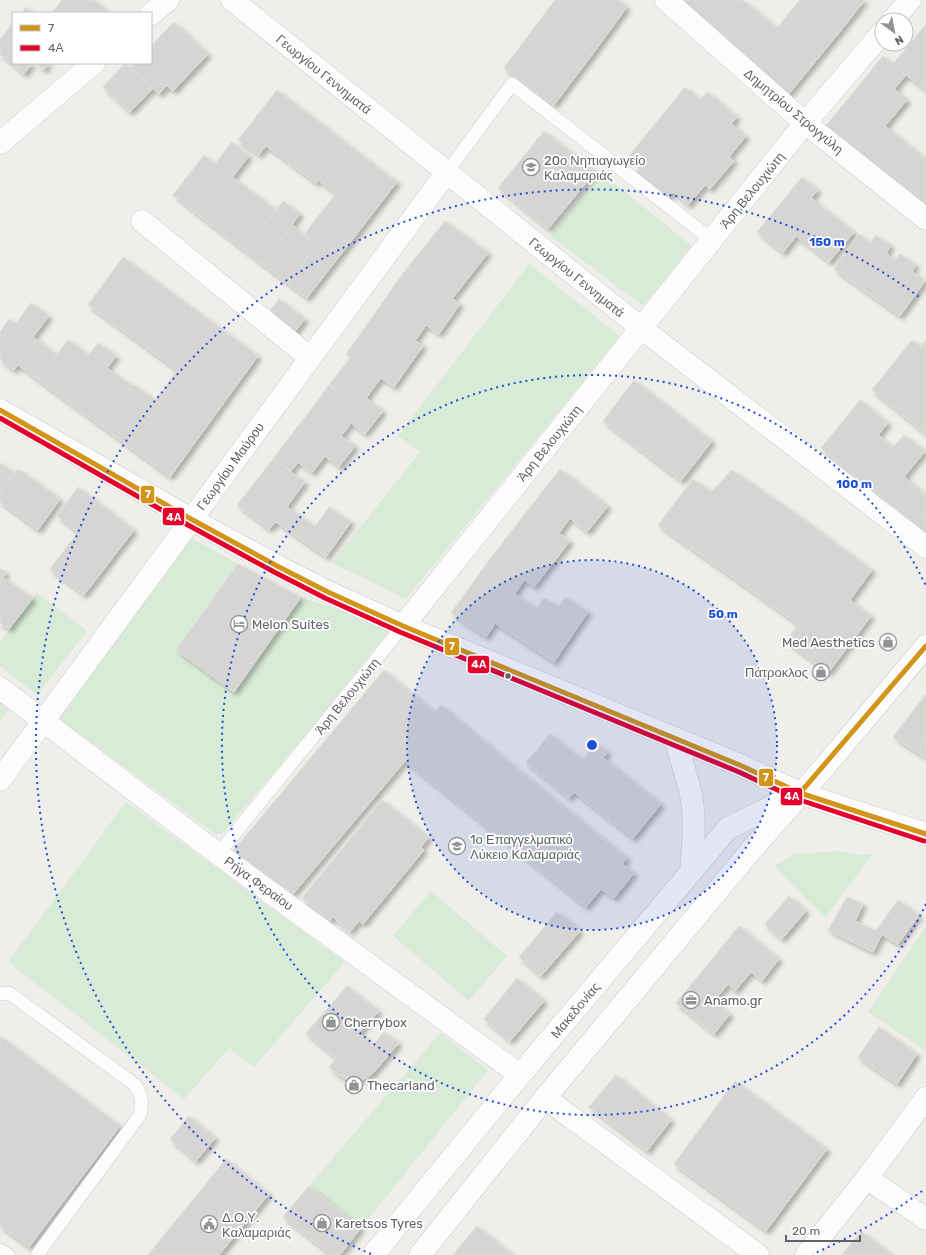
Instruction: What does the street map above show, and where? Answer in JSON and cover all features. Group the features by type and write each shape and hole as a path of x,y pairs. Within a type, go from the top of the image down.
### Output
{"street":[{"path":"152,13 168,0"},
{"name":"Δημητρίου Στρογγύλη","path":"666,0 805,123 926,219"},
{"path":"900,12 910,0"},
{"name":"Γεωργίου Γεννηματά","path":"238,2 446,172 641,328 926,547"},
{"name":"Άρη Βελουχιώτη","path":"403,626 805,123 874,42"},
{"path":"0,143 93,64"},
{"name":"Γεωργίου Μαύρου","path":"0,780 446,172"},
{"path":"142,221 310,357"},
{"path":"0,410 191,519 328,592 403,626 742,766 800,793 926,834"},
{"name":"Μακεδονίας","path":"420,1255 546,1098 752,848 926,646"},
{"name":"Ρήγα Φεραίου","path":"0,688 218,854 520,1075"},
{"path":"675,738 691,795 694,819 694,841 691,872"},
{"name":"Μακεδονίας","path":"373,1255 520,1075 728,828 800,793"},
{"path":"546,1098 758,1255"},
{"path":"806,1255 867,1178 926,1098"},
{"path":"867,1178 926,1219"}],"lane":[{"path":"446,172 512,84 712,240"},
{"name":"Άρη Βελουχιώτη","path":"218,854 403,626"},
{"path":"0,994 9,993 134,1084 141,1094 142,1106 140,1115 37,1255"},
{"path":"0,1250 8,1255"}],"green space":[{"path":"600,172 692,246 643,306 550,236"},
{"path":"529,264 620,336 406,599 332,563 420,452 398,436"},
{"path":"188,536 238,564 177,650 234,692 301,597 391,628 302,739 222,834 215,834 57,717"},
{"path":"37,593 87,631 37,695 0,666 0,642"},
{"path":"0,702 9,709 0,721"},
{"path":"126,802 345,962 254,1067 229,1048 184,1099 8,962"},
{"path":"840,851 861,855 873,854 825,918 774,866 795,854"},
{"path":"431,891 507,956 469,1001 393,936"},
{"path":"926,926 926,1051 868,1012"},
{"path":"440,1033 488,1070 361,1228 309,1186"}],"building":[{"path":"62,0 94,0 106,10 105,12 53,12"},
{"path":"555,0 618,0 627,7 592,55 542,17"},
{"path":"671,0 742,0 750,6 722,41"},
{"path":"800,0 865,0 838,34 798,2"},
{"path":"798,2 838,34 788,95 722,41 750,6 777,28"},
{"path":"26,7 32,12 22,12"},
{"path":"542,17 592,55 554,105 504,68"},
{"path":"174,22 208,54 173,91 167,86 159,94 131,67 134,64 152,64 152,45"},
{"path":"12,24 12,64 0,54 0,39"},
{"path":"926,24 926,91 893,64 903,52 914,52 914,39"},
{"path":"883,56 906,75 894,89 907,100 885,126 926,159 926,211 825,127"},
{"path":"12,64 32,64 24,74"},
{"path":"37,64 48,64 44,70"},
{"path":"124,64 126,64 153,88 130,112 103,87"},
{"path":"685,87 700,100 707,92 737,117 731,124 746,136 729,157 734,161 710,189 705,185 688,205 673,192 668,198 636,172 641,166 629,156"},
{"path":"277,90 346,143 316,183 266,146 259,155 238,140"},
{"path":"544,131 595,172 548,229 498,188"},
{"path":"232,142 249,156 201,217 173,195 204,155 215,164"},
{"path":"346,143 378,168 350,204 318,180"},
{"path":"378,168 397,182 349,244 329,229 317,245 304,235 336,193 350,204"},
{"path":"232,177 276,210 245,251 201,217"},
{"path":"802,177 818,190 811,198 854,232 829,262 796,236 783,253 757,232"},
{"path":"283,201 300,214 262,264 245,251"},
{"path":"445,221 488,253 452,299 407,268"},
{"path":"292,225 317,245 287,283 262,264"},
{"path":"329,229 349,244 307,298 287,283"},
{"path":"859,234 870,243 876,235 891,246 886,253 895,260 900,254 916,265 912,271 925,281 900,316 834,269"},
{"path":"123,257 187,304 152,352 88,305"},
{"path":"407,268 432,285 411,315 426,325 415,341 375,313"},
{"path":"432,285 460,304 439,334 411,315"},
{"path":"279,299 305,319 290,338 264,318"},
{"path":"31,303 49,316 33,337 37,340 14,370 0,359 0,332 9,319 16,324"},
{"path":"187,304 258,356 223,404 152,352"},
{"path":"375,313 423,346 394,387 346,354"},
{"path":"37,340 57,355 38,380 18,365"},
{"path":"68,340 89,355 98,343 116,356 107,368 132,386 102,427 38,380"},
{"path":"912,340 926,351 926,434 872,390"},
{"path":"926,340 926,351 921,347"},
{"path":"351,357 381,378 366,398 357,391 350,401 329,385"},
{"path":"177,370 223,404 210,422 164,389"},
{"path":"634,380 712,441 681,481 603,421"},
{"path":"133,384 155,400 124,443 102,427"},
{"path":"329,385 350,401 357,391 383,411 365,434 351,423 346,430 313,407"},
{"path":"164,389 210,422 170,477 124,443"},
{"path":"860,400 888,423 878,435 894,447 904,435 925,451 904,477 926,495 926,513 916,525 821,448"},
{"path":"313,407 346,430 341,436 355,446 339,467 325,456 312,473 298,462 306,452 288,439"},
{"path":"288,439 306,452 291,471 273,459"},
{"path":"273,459 305,482 291,501 259,477"},
{"path":"0,463 15,474 0,493"},
{"path":"18,469 38,483 15,513 0,502 0,493"},
{"path":"560,469 608,506 587,532 570,518 559,533 570,541 534,587 493,555"},
{"path":"732,470 799,516 746,587 658,525 693,479 711,492"},
{"path":"259,477 291,501 269,529 237,505"},
{"path":"38,483 60,499 38,530 15,513"},
{"path":"78,487 134,530 84,595 50,569 78,532 57,516"},
{"path":"287,507 315,527 329,507 351,522 326,557 276,522"},
{"path":"926,513 926,533 916,525"},
{"path":"799,516 872,570 850,600 829,584 799,625 746,587"},
{"path":"493,555 524,580 486,637 451,613"},
{"name":"Melon Suites","path":"238,564 301,597 234,692 176,650"},
{"path":"0,568 6,573 0,581"},
{"path":"3,578 33,598 9,629 0,623 0,581"},
{"path":"829,584 871,616 828,673 786,641"},
{"path":"515,594 537,609 544,598 559,607 565,597 588,612 554,662 495,623"},
{"path":"384,670 435,713 441,705 512,765 471,814 405,761 293,894 233,851"},
{"path":"926,694 926,740 918,753 893,737"},
{"path":"550,734 582,760 596,743 608,752 579,786 536,751"},
{"path":"926,740 926,758 918,753"},
{"path":"536,751 579,786 569,798 526,762"},
{"path":"602,757 661,804 633,838 574,792"},
{"path":"512,765 627,858 622,864 634,873 614,898 601,889 586,907 471,814"},
{"path":"382,800 429,837 421,847 424,850 363,924 359,921 350,932 333,917 330,921 302,898"},
{"path":"789,896 806,911 782,939 765,924"},
{"path":"847,897 863,904 855,921 882,934 873,952 828,930"},
{"path":"898,900 919,915 898,944 876,931"},
{"path":"557,912 580,931 541,976 519,957"},
{"path":"739,926 779,959 762,981 751,972 735,991 728,984 714,1001 730,1014 714,1034 676,1003"},
{"path":"517,978 544,1001 510,1041 484,1019"},
{"path":"347,986 379,1011 336,1058 306,1033"},
{"path":"879,1027 917,1054 897,1084 858,1057"},
{"path":"384,1032 399,1043 367,1078 357,1080 346,1079 329,1067 359,1033 373,1045"},
{"path":"0,1036 120,1126 29,1247 0,1226"},
{"path":"616,1075 671,1120 647,1151 589,1107"},
{"path":"735,1081 827,1149 766,1231 674,1164"},
{"path":"189,1116 215,1138 196,1161 170,1139"},
{"name":"Δ.Ο.Υ. Καλαμαριάς","path":"226,1159 269,1194 219,1255 148,1255"},
{"name":"Karetsos Tyres","path":"309,1186 361,1228 340,1255 331,1255 283,1217"},
{"path":"477,1226 512,1255 453,1255"},
{"path":"861,1231 892,1255 842,1255"}],"transit line":[{"name":"7","path":"0,410 191,519 328,592 403,626 742,766 800,793 926,834"},
{"name":"4Α","path":"0,418 188,525 325,598 400,632 739,772 797,799 924,841"},
{"name":"7","path":"800,793 926,646"}],"place":[{"name":"20ο Νηπιαγωγείο Καλαμαριάς","path":"531,167"},
{"name":"Melon Suites","path":"239,624"},
{"name":"Med Aesthetics","path":"888,642"},
{"name":"Πάτροκλος","path":"821,672"},
{"name":"1ο Επαγγελματικό Λύκειο Καλαμαριάς","path":"457,846"},
{"name":"Anamo.gr","path":"691,1000"},
{"name":"Cherrybox","path":"331,1022"},
{"name":"Thecarland","path":"354,1085"},
{"name":"Karetsos Tyres","path":"322,1223"},
{"name":"Δ.Ο.Υ. Καλαμαριάς","path":"209,1224"}]}
